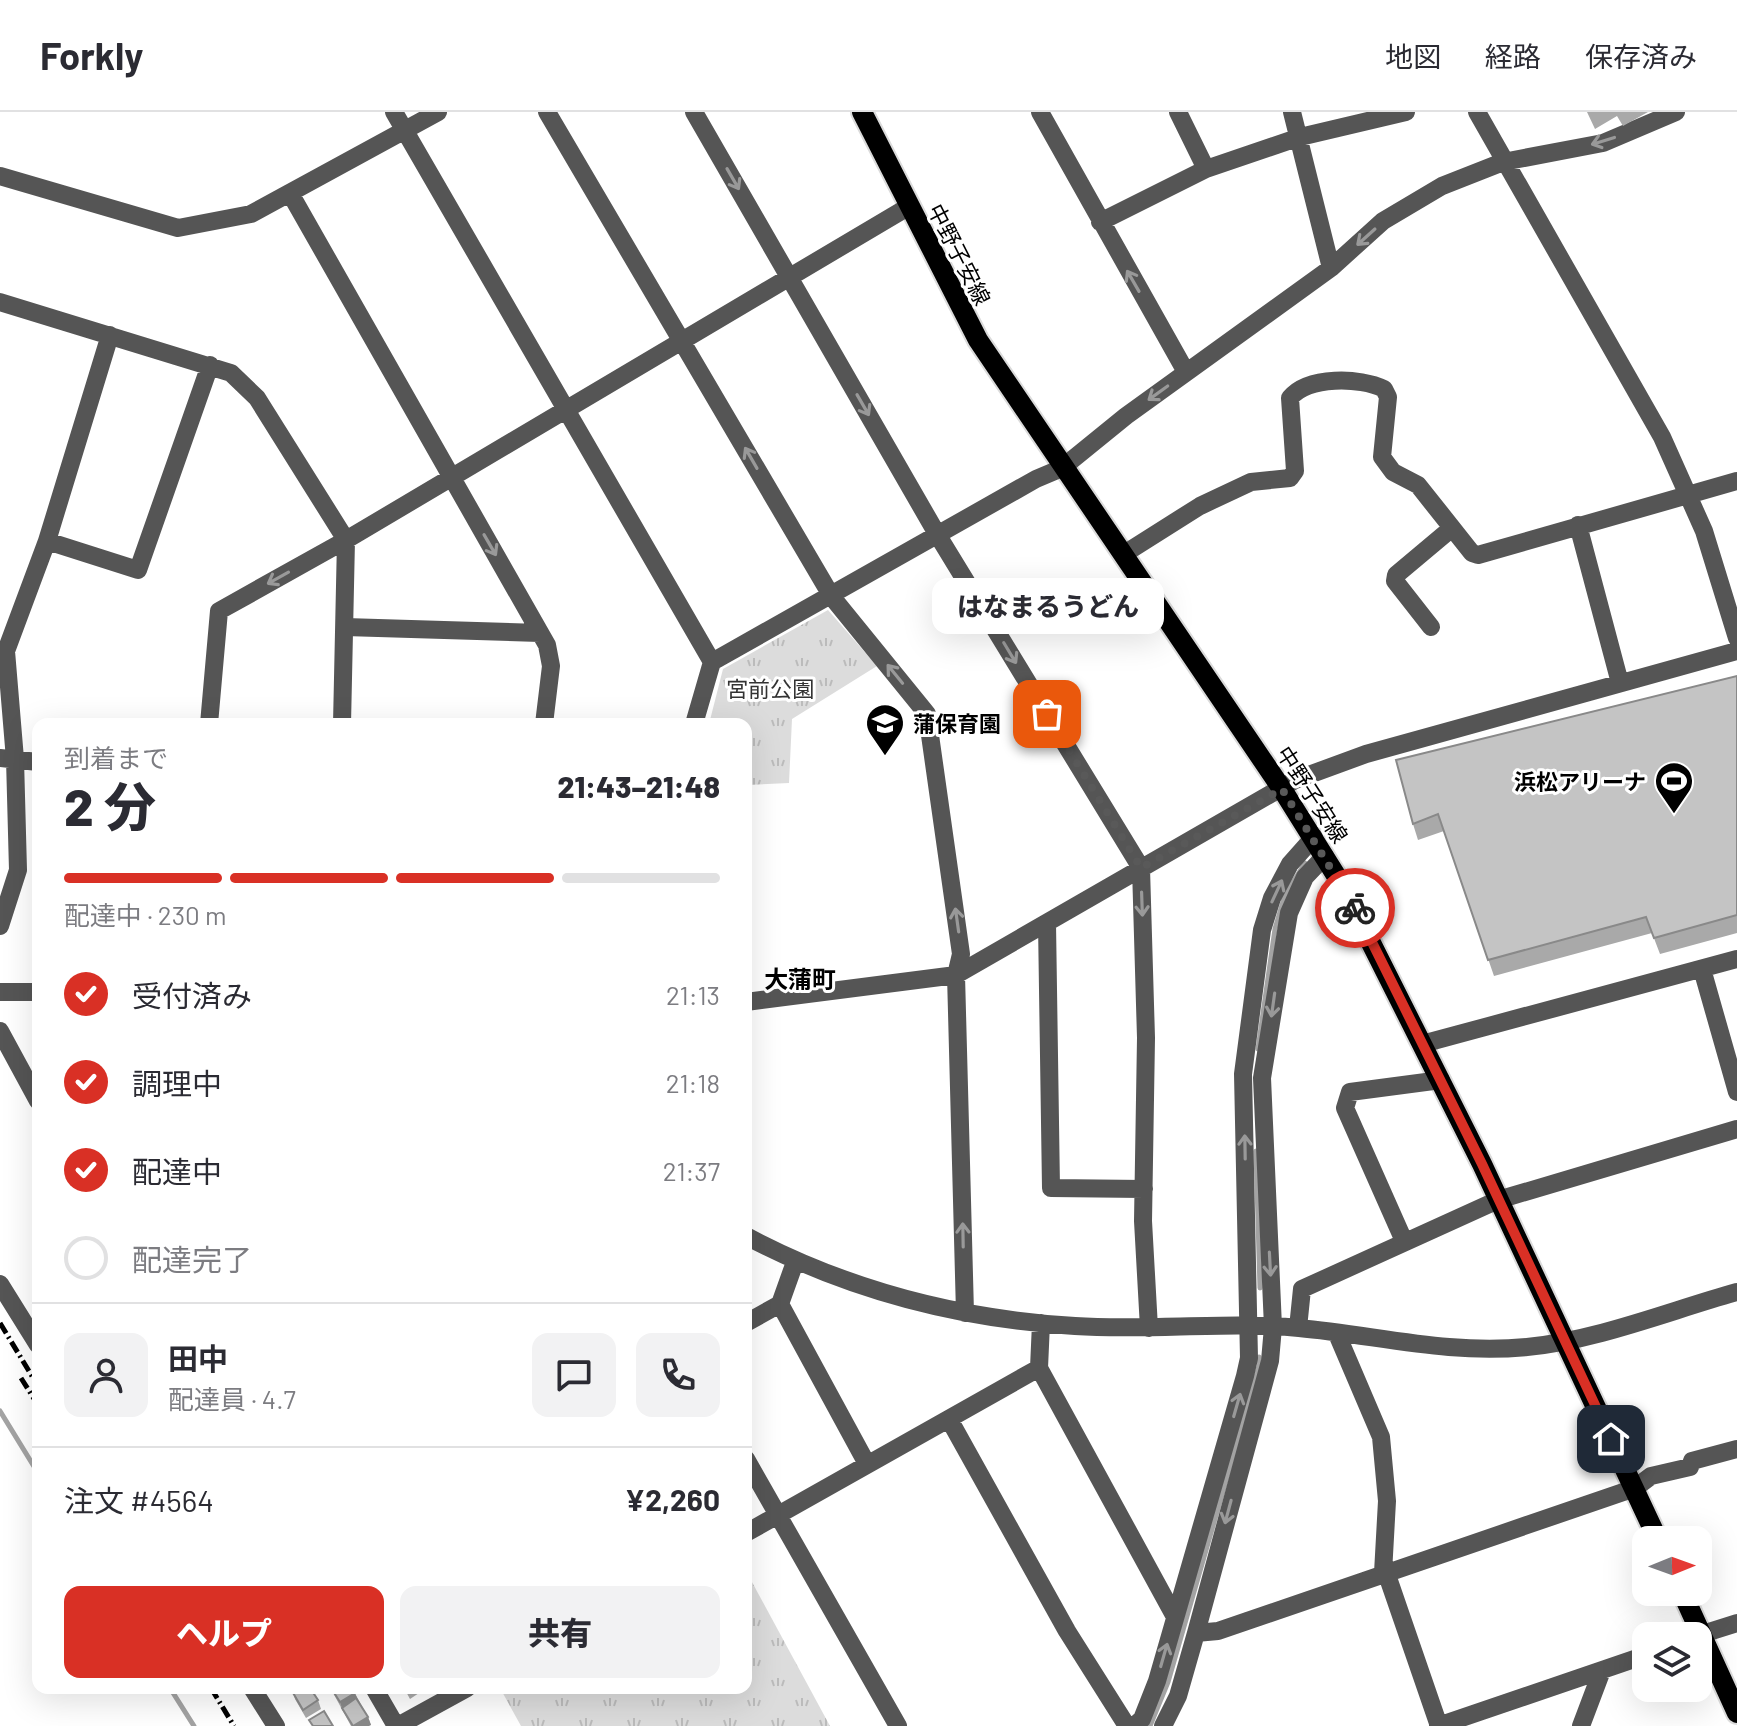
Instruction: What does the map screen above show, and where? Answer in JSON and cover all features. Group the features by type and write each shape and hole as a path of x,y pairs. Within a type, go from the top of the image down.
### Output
{"main road":[{"name":"中野子安線","path":"862,112 978,340 1325,856 1441,1080 1652,1526"},
{"path":"1712,1663 1737,1713"}],"street":[{"path":"394,112 568,407 712,662"},
{"path":"0,176 178,228 251,214 438,112"},
{"path":"547,112 832,597 927,714 961,954 956,975 965,1313"},
{"path":"694,112 937,534 1141,868 1146,1038 1144,1189 1149,1328"},
{"path":"1040,112 1186,372"},
{"path":"1178,112 1206,169"},
{"path":"1292,112 1331,268"},
{"path":"1100,222 1206,169 1300,137 1406,112"},
{"path":"1477,112 1662,437 1689,495 1737,638"},
{"path":"696,718 712,662 832,597 1036,479 1062,468 1186,372 1331,268 1383,221 1442,186 1503,162 1603,143 1676,112"},
{"path":"290,193 547,645 551,666 545,718"},
{"path":"210,718 219,611 346,540 908,207"},
{"path":"0,302 210,365 231,373 257,398 346,540 342,718"},
{"path":"0,926 18,870 8,758 6,651 47,541 110,335"},
{"path":"47,541 138,570 210,365"},
{"path":"1124,554 1200,506 1251,482 1290,478 1295,471 1290,398 1299,389 1343,380 1384,389 1388,397 1382,457 1393,472 1418,485 1472,553 1478,555 1737,481"},
{"path":"1578,525 1620,683"},
{"path":"1431,627 1395,581 1396,575 1452,528"},
{"path":"345,627 540,633"},
{"path":"752,1001 956,975 1295,780 1366,754 1737,651"},
{"path":"8,758 32,761"},
{"path":"1134,1726 1142,1719 1157,1681 1245,1376 1248,1327 1243,1074 1262,930 1272,898 1290,864 1314,837"},
{"path":"1163,1726 1178,1696 1270,1361 1273,1327 1262,1078 1289,913 1305,877 1325,856"},
{"path":"1047,923 1051,1188 1144,1189"},
{"path":"1422,1044 1737,959"},
{"path":"1702,969 1737,1092"},
{"path":"0,992 32,992"},
{"path":"0,1031 32,1090"},
{"path":"1404,1241 1345,1108 1350,1092 1441,1080"},
{"path":"1298,1328 1302,1289 1404,1241 1498,1200 1737,1129"},
{"path":"752,1239 795,1262 865,1288 965,1313 1041,1323 1149,1328 1298,1328 1465,1350 1563,1342 1737,1292"},
{"path":"752,1320 780,1304 795,1262"},
{"path":"0,1284 32,1335"},
{"path":"780,1304 867,1464"},
{"path":"1041,1323 1039,1368 1175,1617"},
{"path":"1337,1334 1381,1437 1386,1489 1384,1572 1438,1726 1632,1661"},
{"path":"752,1530 1039,1368"},
{"path":"949,1419 1067,1631 1127,1726"},
{"path":"1196,1633 1218,1631 1635,1488 1651,1476 1737,1449"},
{"path":"752,1470 898,1726"},
{"path":"1712,1631 1737,1623"},
{"path":"1581,1726 1601,1673"},
{"path":"256,1694 276,1726"},
{"path":"378,1694 397,1726 456,1694"}],"green space":[{"name":"宮前公園","path":"828,610 877,666 792,719 789,783 752,785 752,718 711,718 723,669"},
{"path":"752,1582 830,1726 521,1726 503,1694 752,1694"}],"building":[{"path":"1737,676 1737,915 1654,938 1646,917 1488,960 1438,814 1413,824 1396,760"},
{"path":"294,1694 314,1694 318,1700 303,1710"},
{"path":"335,1694 353,1694 340,1702"},
{"path":"356,1698 368,1717 353,1726 342,1708"},
{"path":"324,1711 333,1726 313,1726 309,1720"}],"waterway":[{"path":"1258,1049 1275,929 1285,895 1305,863"},
{"path":"1256,1151 1260,1288"},
{"path":"1150,1726 1168,1682 1259,1366 1259,1357"},
{"path":"0,1411 32,1463"},
{"path":"174,1694 194,1726"}],"railway":[{"path":"0,1323 32,1376"},
{"path":"21,1378 32,1395"},
{"path":"215,1694 234,1726"}],"way so far":[{"path":"1047,714 1141,868 1264,796 1282,789 1355,908"}],"place":[{"name":"はなまるうどん","path":"1047,714"},
{"name":"蒲保育園","path":"885,757"},
{"name":"浜松アリーナ","path":"1674,815"}],"district":[{"name":"大蒲町","path":"800,978"}],"route":[{"path":"1355,908 1482,1164 1611,1439"}]}
